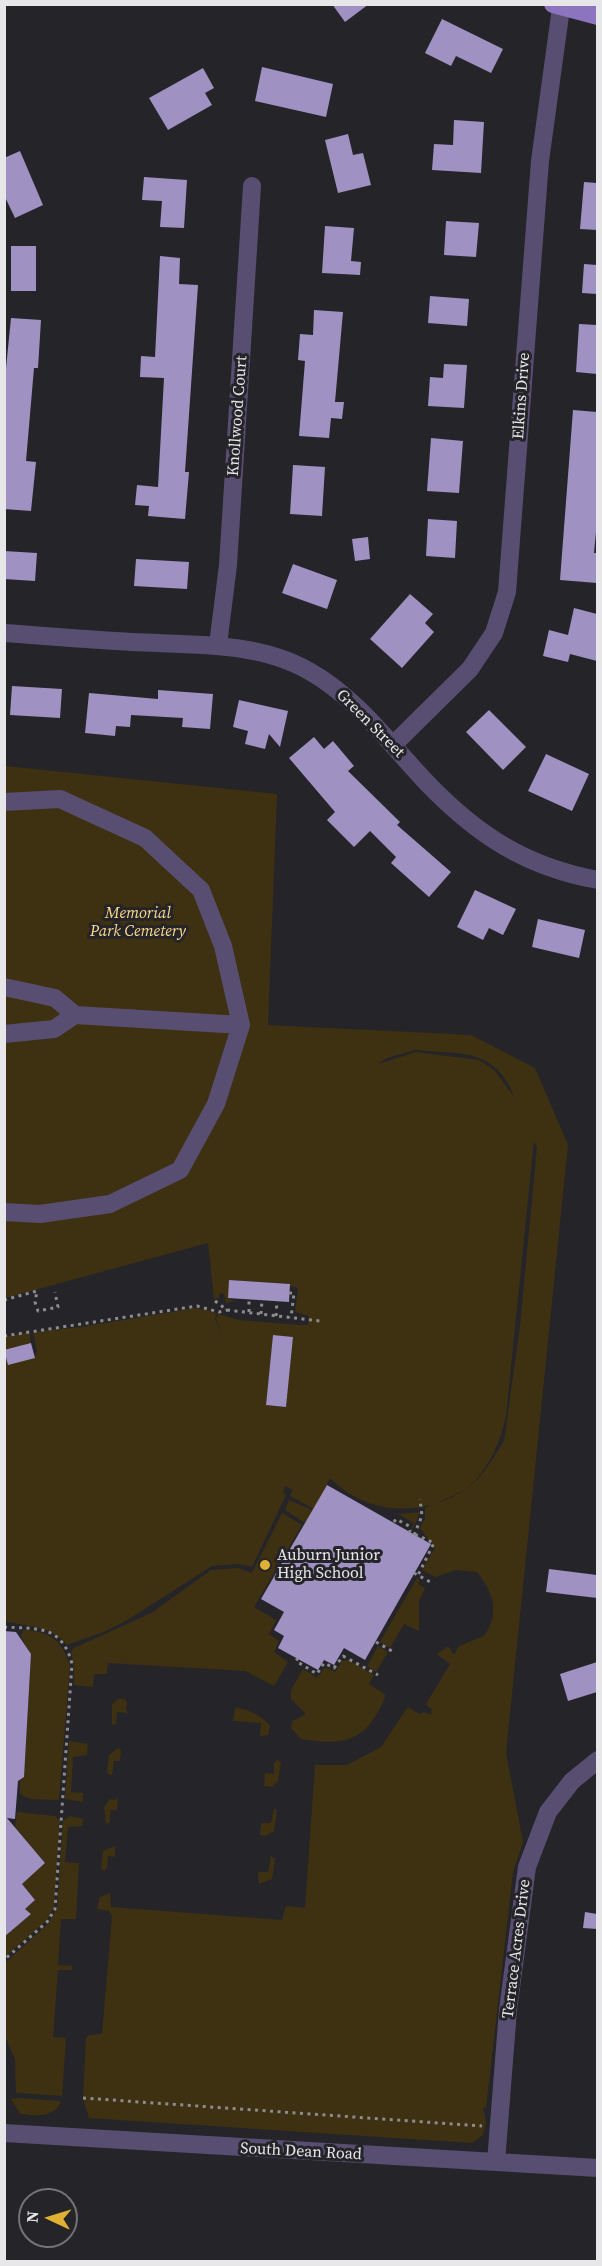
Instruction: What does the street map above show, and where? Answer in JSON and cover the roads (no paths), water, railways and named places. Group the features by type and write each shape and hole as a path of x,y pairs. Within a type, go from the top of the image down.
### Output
{"main road":[{"path":"557,6 597,16"}],"street":[{"name":"Elkins Drive","path":"394,744 470,669 494,633 507,592 540,161 557,6"},
{"name":"Knollwood Court","path":"218,645 228,564 252,186"},
{"name":"Green Street","path":"4,633 218,645 273,655 311,671 344,694 394,744 427,783 471,825 505,848 560,873 597,880"},
{"path":"4,802 60,799 145,838 201,890 223,946 241,1025 216,1104 180,1170 110,1204 40,1214 4,1212"},
{"path":"4,987 55,998 75,1015 241,1025"},
{"path":"4,1034 54,1029 75,1015"},
{"name":"Terrace Acres Drive","path":"496,2162 508,2010 527,1867 548,1812 572,1781 597,1760"},
{"name":"South Dean Road","path":"4,2133 597,2168"}],"place":[{"name":"Auburn Junior High School","path":"265,1565"}],"park label":[{"name":"Memorial Park Cemetery","path":"138,923"}]}
